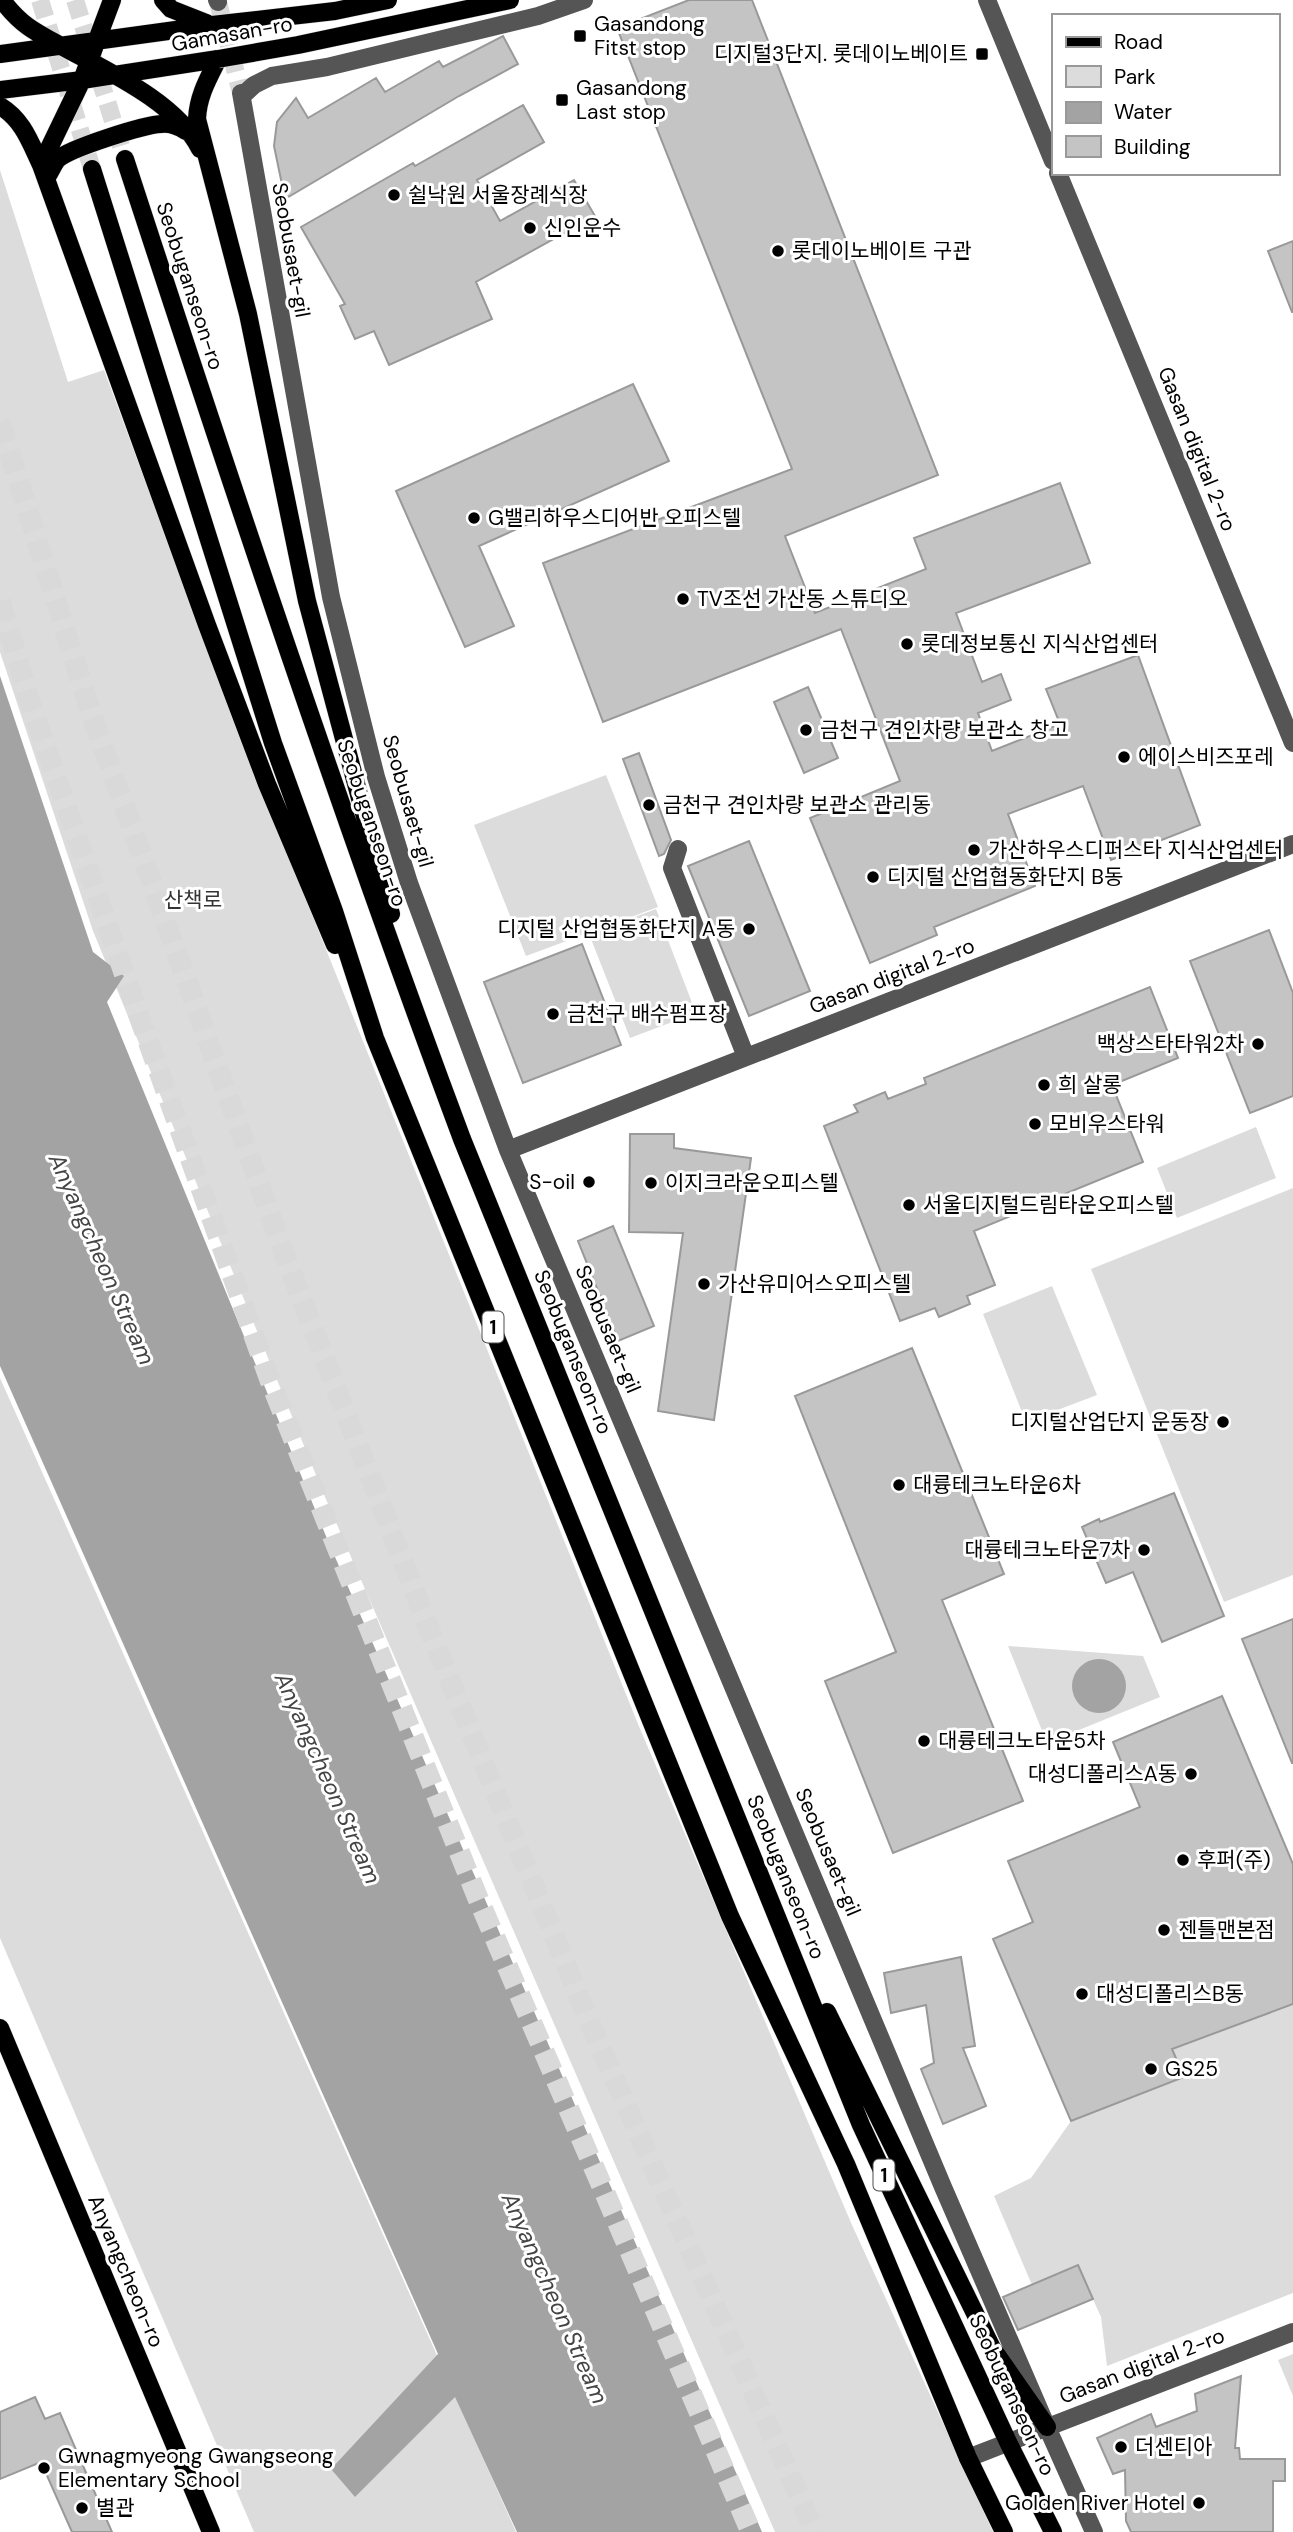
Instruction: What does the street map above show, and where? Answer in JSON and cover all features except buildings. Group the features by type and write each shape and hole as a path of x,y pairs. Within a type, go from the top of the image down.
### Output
{"main road":[{"path":"2,0 13,15 39,36 113,75 176,116 190,132 210,168"},
{"path":"43,173 112,0"},
{"path":"163,0 171,9 212,25"},
{"name":"Gamasan-ro","path":"0,54 335,11 388,0"},
{"name":"Gamasan-ro","path":"0,90 218,59 324,40 510,0"},
{"path":"218,59 198,104 197,119 248,314 307,601 420,1026"},
{"path":"0,106 11,113 25,130 43,173 267,784 375,1038"},
{"path":"43,173 66,154 124,133 159,124 174,125 190,132"},
{"name":"Seobuganseon-ro","path":"125,159 254,555 462,1139 861,2125 1008,2442 1053,2532"},
{"name":"1","path":"92,169 269,730 334,911 375,1038 730,1916 846,2164 968,2458 1004,2532"},
{"path":"772,1902 992,2348 1046,2427"},
{"name":"Anyangcheon-ro","path":"0,2028 211,2532"}],"street":[{"name":"Seobusaet-gil","path":"584,0 538,16 327,67 272,76 241,95 324,559 349,676 376,778 409,883 508,1150 943,2186 1094,2532"},
{"path":"987,0 1052,159"},
{"name":"Gasan digital 2-ro","path":"1059,175 1293,743"},
{"name":"Gasan digital 2-ro","path":"508,1150 1293,844"},
{"path":"678,849 672,868 746,1057"},
{"name":"Gasan digital 2-ro","path":"968,2458 1293,2332"}],"green space":[{"name":"산책로","path":"0,170 68,382 104,370 234,721 638,1724 852,2225 993,2532 775,2532 325,1497 93,931 0,652"},
{"path":"606,775 658,907 526,956 474,825"},
{"path":"656,909 696,1013 630,1038 589,934"},
{"path":"1256,1127 1276,1178 1177,1218 1157,1168"},
{"name":"디지털산업단지 운동장","path":"1293,1188 1293,1575 1224,1602 1091,1269"},
{"path":"1052,1286 1097,1395 1026,1422 983,1314"},
{"path":"0,1378 516,2532 254,2532 0,1938"},
{"path":"1008,1646 1143,1656 1160,1697 1047,1743"},
{"path":"1293,2004 1293,2293 1107,2366 1101,2317 1078,2266 1032,2285 994,2196 1031,2178 1071,2121 1172,2049"},
{"path":"1293,2354 1293,2396 1278,2360"}],"water":[{"name":"Anyangcheon Stream","path":"0,676 93,952 124,976 107,1002 328,1541 762,2532 517,2532 455,2397 355,2497 331,2469 438,2354 0,1366"},
{"path":"1099,1659 1118,1667 1126,1686 1118,1705 1099,1713 1080,1705 1072,1686 1080,1667"}],"tunnel":[{"path":"40,0 92,169"},
{"path":"75,0 125,159"},
{"path":"218,2 241,93"},
{"path":"0,422 90,710 282,1248 431,1634 588,2019 815,2532"},
{"path":"0,601 31,705 270,1380 477,1896 751,2532"}],"place":[{"name":"Gasandong Fitst stop","path":"580,36"},
{"name":"디지털3단지. 롯데이노베이트","path":"982,54"},
{"name":"Gasandong Last stop","path":"562,100"},
{"name":"쉴낙원 서울장례식장","path":"394,195"},
{"name":"신인운수","path":"530,228"},
{"name":"롯데이노베이트 구관","path":"778,251"},
{"name":"G밸리하우스디어반 오피스텔","path":"474,518"},
{"name":"TV조선 가산동 스튜디오","path":"683,599"},
{"name":"롯데정보통신 지식산업센터","path":"907,644"},
{"name":"금천구 견인차량 보관소 창고","path":"806,730"},
{"name":"에이스비즈포레","path":"1124,757"},
{"name":"금천구 견인차량 보관소 관리동","path":"649,805"},
{"name":"가산하우스디퍼스타 지식산업센터","path":"974,850"},
{"name":"디지털 산업협동화단지 B동","path":"873,877"},
{"name":"디지털 산업협동화단지 A동","path":"749,929"},
{"name":"금천구 배수펌프장","path":"553,1014"},
{"name":"백상스타타워2차","path":"1258,1044"},
{"name":"희 살롱","path":"1044,1085"},
{"name":"모비우스타워","path":"1035,1124"},
{"name":"S-oil","path":"589,1182"},
{"name":"이지크라운오피스텔","path":"651,1183"},
{"name":"서울디지털드림타운오피스텔","path":"909,1205"},
{"name":"가산유미어스오피스텔","path":"704,1284"},
{"name":"디지털산업단지 운동장","path":"1223,1422"},
{"name":"대륭테크노타운6차","path":"899,1485"},
{"name":"대륭테크노타운7차","path":"1144,1550"},
{"name":"대륭테크노타운5차","path":"924,1741"},
{"name":"대성디폴리스A동","path":"1191,1774"},
{"name":"후퍼(주)","path":"1183,1860"},
{"name":"젠틀맨본점","path":"1164,1930"},
{"name":"대성디폴리스B동","path":"1082,1994"},
{"name":"GS25","path":"1151,2069"},
{"name":"더센티아","path":"1121,2447"},
{"name":"Gwnagmyeong Gwangseong Elementary School","path":"44,2468"},
{"name":"Golden River Hotel","path":"1199,2503"},
{"name":"별관","path":"82,2508"}]}
